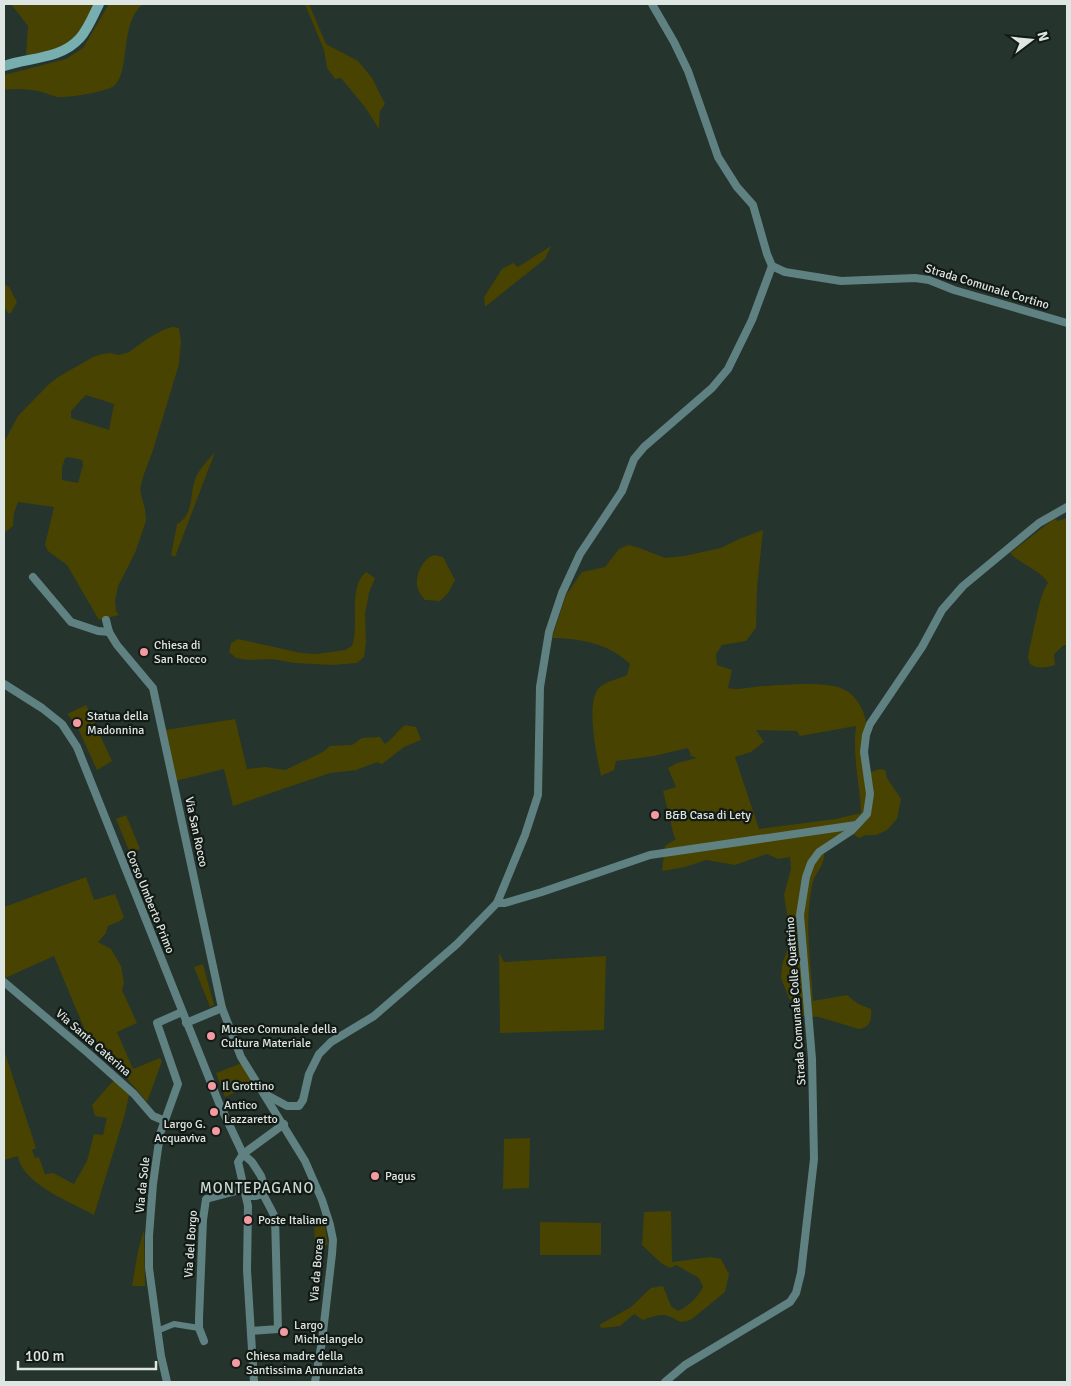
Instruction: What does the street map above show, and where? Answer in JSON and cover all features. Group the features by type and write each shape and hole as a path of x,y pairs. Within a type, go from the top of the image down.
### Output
{"main road":[{"path":"4,66 63,51 81,38 99,4"}],"street":[{"path":"265,1094 287,1106 299,1106 303,1100 309,1074 319,1054 331,1042 374,1016 457,944 497,903 526,835 538,795 541,679 548,632 562,592 580,554 622,491 634,459 644,447 712,388 728,369 752,320 772,266 753,205 737,187 718,157 688,71 652,4"},
{"name":"Strada Comunale Cortino","path":"772,266 785,272 840,280 915,278 929,280 954,290 1067,323"},
{"name":"Strada Comunale Colle Quattrino","path":"665,1382 685,1365 790,1302 796,1293 801,1273 814,1160 814,1091 800,915 802,898 811,863 819,852 851,831 867,814 870,794 864,752 870,724 922,647 942,610 963,586 1039,523 1067,507"},
{"path":"32,577 71,622 98,631 109,632"},
{"name":"Via San Rocco","path":"106,620 109,632 138,671 154,688 222,1008 244,1061"},
{"name":"Corso Umberto Primo","path":"4,684 42,708 62,724 77,747 186,1023 219,1103 243,1154"},
{"path":"497,903 505,903 542,892 650,856 856,826"},
{"name":"Via Santa Caterina","path":"4,982 103,1066 134,1094 153,1116 165,1121"},
{"path":"186,1023 222,1008"},
{"name":"Via da Sole","path":"167,1382 157,1331 149,1268 149,1239 160,1134 178,1084 157,1023 182,1012"},
{"name":"Via da Borea","path":"244,1061 305,1160 322,1200 330,1225 333,1240 322,1341 315,1382"},
{"path":"254,1382 247,1270 248,1206 238,1166 243,1154 284,1124"},
{"path":"243,1154 252,1162 261,1176 264,1185 263,1194 275,1217 278,1329 251,1331"},
{"path":"243,1189 250,1196 263,1194"},
{"name":"Via del Borgo","path":"199,1328 201,1250 206,1199 243,1189"},
{"path":"157,1331 174,1324 199,1328 204,1341"}],"shaded area":[{"path":"11,4 95,4 77,35 58,50 26,55 28,26"},
{"path":"109,4 143,4 136,12 131,23 122,70 114,86 77,96 62,97 30,90 4,90 4,75 66,59 83,48"},
{"path":"305,4 309,4 326,44 358,61 372,78 385,104 380,111 379,129 365,107 341,78 335,79 327,68 324,50"},
{"path":"551,246 545,259 485,307 484,297 502,269 513,263 518,267"},
{"path":"4,284 9,287 17,302 11,313 8,313 4,307"},
{"path":"172,327 179,328 181,341 179,364 140,490 146,521 135,553 118,586 115,601 116,611 119,615 99,620 67,565 48,551 45,545 54,507 18,502 14,513 13,526 4,533 4,442 18,416 58,377 93,357 102,354 119,355 129,352 163,330","holes":["86,395 114,404 109,430 71,418 71,411","65,458 82,460 83,465 78,483 62,480 62,468"]},
{"path":"215,452 175,557 171,555 177,524 187,515 196,477"},
{"path":"1067,518 1067,645 1064,645 1054,654 1055,665 1036,667 1030,664 1028,658 1029,650 1040,604 1048,583 1041,575 1010,553 1054,519 1058,521"},
{"path":"763,530 757,588 756,628 746,641 722,645 716,654 717,665 732,670 728,688 816,684 843,689 848,692 859,703 865,717 865,737 870,772 880,769 885,770 887,778 901,799 897,819 887,830 876,835 866,835 859,838 853,834 824,847 824,860 812,886 808,929 813,1001 847,995 858,1004 871,1009 870,1022 866,1027 859,1029 819,1017 802,1016 789,998 781,978 782,965 791,938 784,895 791,869 790,857 778,859 767,854 735,865 706,860 685,867 662,871 665,846 676,839 663,791 676,787 668,768 677,763 697,758 691,756 688,748 654,756 616,761 614,770 601,776 592,717 595,695 602,686 627,675 630,664 604,647 573,639 552,638 566,595 582,572 605,567 619,549 628,545 665,558 721,548","holes":["856,726 855,737 861,813 836,819 759,829 735,757 751,752 764,742 756,730 797,731 800,736"]},
{"path":"434,555 443,557 455,580 448,593 440,601 425,600 419,592 417,584 420,569 426,560"},
{"path":"366,572 375,578 369,593 365,614 366,642 364,657 357,663 332,665 295,663 272,659 248,660 236,658 229,652 231,643 238,639 301,653 316,654 345,650 352,646 355,628 355,597 360,579"},
{"path":"86,705 112,761 97,770 76,724 67,714"},
{"path":"235,719 247,769 265,767 285,770 323,752 330,746 352,745 362,738 380,737 385,744 405,725 416,727 421,740 404,747 382,764 377,762 356,770 330,773 233,806 224,769 175,781 165,730"},
{"path":"126,815 140,849 130,853 116,819"},
{"path":"86,877 94,900 115,894 124,917 120,921 108,926 106,933 98,942 111,949 121,966 124,983 122,990 137,1023 117,1032 133,1069 160,1058 162,1061 147,1102 124,1075 79,1030 84,1028 54,956 5,978 4,975 4,907"},
{"path":"499,953 504,962 606,956 604,1030 500,1033"},
{"path":"203,964 214,1005 210,1007 194,967"},
{"path":"4,1050 36,1148 32,1150 35,1158 39,1157 45,1174 53,1173 74,1184 87,1161 94,1134 103,1135 107,1118 95,1116 92,1105 114,1080 129,1095 94,1215 38,1184 21,1166 18,1156 4,1160"},
{"path":"242,1063 255,1083 225,1097 216,1073"},
{"path":"530,1138 529,1188 503,1189 504,1139"},
{"path":"671,1211 672,1262 710,1257 721,1259 729,1274 725,1292 688,1321 679,1321 662,1315 643,1320 634,1314 620,1326 602,1328 599,1325 631,1307 651,1288 663,1286 671,1306 678,1311 689,1304 701,1291 703,1287 699,1278 676,1265 670,1268 661,1263 642,1245 644,1212"},
{"path":"540,1222 601,1223 601,1255 540,1255"},
{"path":"325,1226 328,1245 315,1244 314,1227"},
{"path":"144,1230 145,1286 132,1286 138,1251"}],"place":[{"name":"Chiesa di San Rocco","path":"144,652"},
{"name":"Statua della Madonnina","path":"77,723"},
{"name":"B&B Casa di Lety","path":"655,815"},
{"name":"Museo Comunale della Cultura Materiale","path":"211,1036"},
{"name":"Il Grottino","path":"212,1086"},
{"name":"Antico Lazzaretto","path":"214,1112"},
{"name":"Largo G. Acquaviva","path":"216,1131"},
{"name":"Pagus","path":"375,1176"},
{"name":"Poste Italiane","path":"248,1220"},
{"name":"Largo Michelangelo","path":"284,1332"},
{"name":"Chiesa madre della Santissima Annunziata","path":"236,1363"}],"district":[{"name":"MONTEPAGANO","path":"257,1188"}]}
